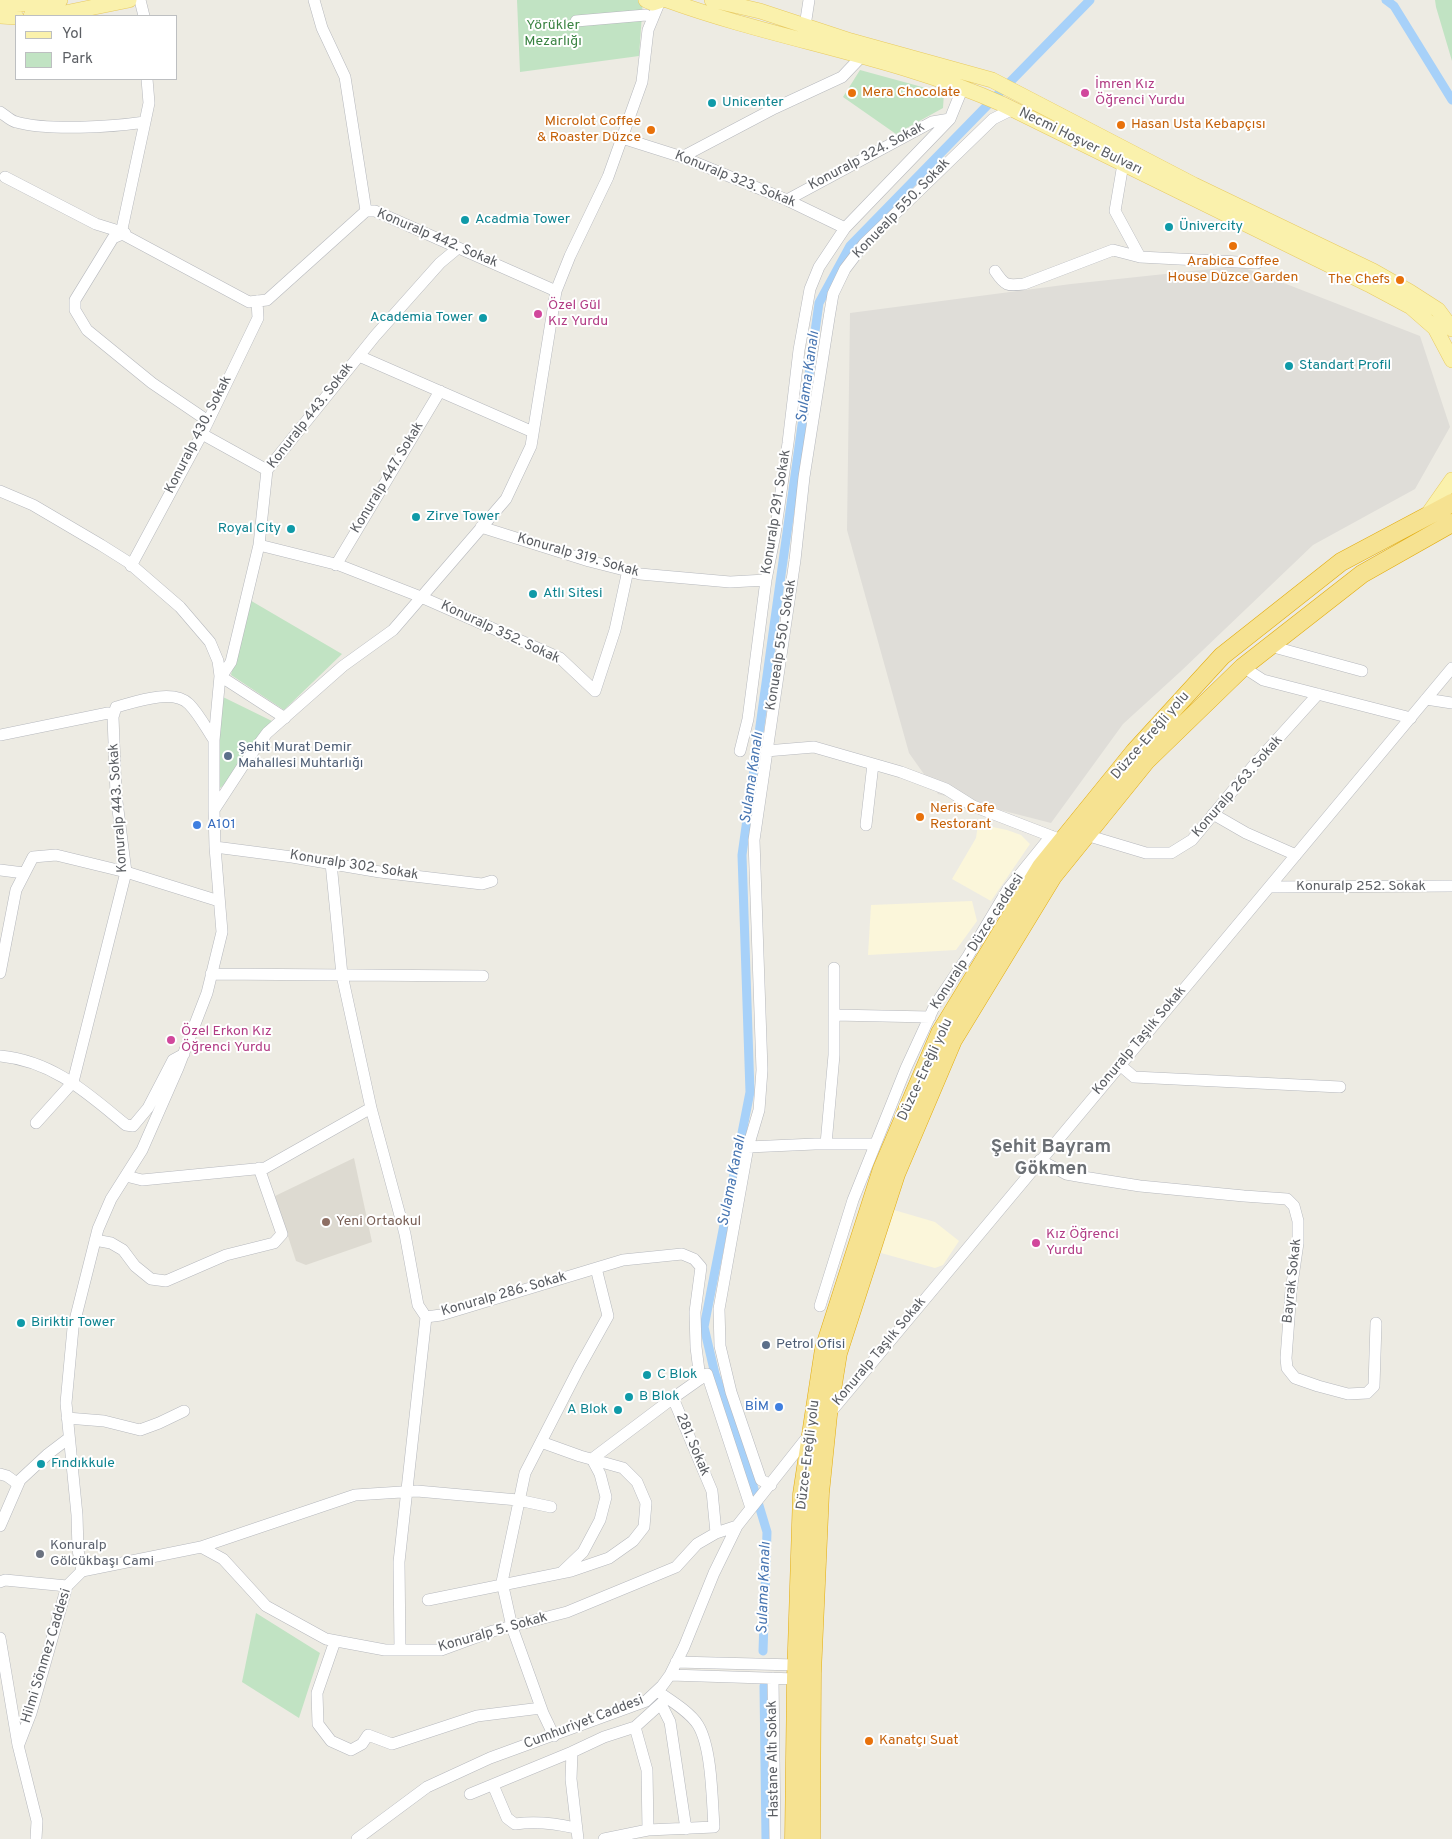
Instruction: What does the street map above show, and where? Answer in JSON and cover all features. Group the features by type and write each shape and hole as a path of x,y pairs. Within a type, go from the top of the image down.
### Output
{"highway":[{"name":"Düzce-Ereğli yolu","path":"794,1839 801,1672 802,1494 824,1349 882,1169 940,1033 1056,839 1222,656 1341,562 1452,503"},
{"name":"Düzce-Ereğli yolu","path":"811,1839 801,1672 828,1415 838,1352 896,1174 953,1040 1053,876 1146,761 1244,667 1362,574 1452,523"}],"main road":[{"path":"0,5 60,0"},
{"path":"46,15 60,14 129,0"},
{"name":"Necmi Hoşver Bulvarı","path":"712,0 760,11 851,40 982,77 1017,93 1194,185 1374,271 1438,310 1452,329"},
{"name":"Necmi Hoşver Bulvarı","path":"654,3 861,57 965,88 1002,104 1411,307 1435,328 1452,360"},
{"path":"0,16 15,17"},
{"path":"1426,517 1452,480"}],"street":[{"path":"140,0 144,15"},
{"path":"314,0 322,28 345,77 366,211"},
{"path":"805,26 809,0"},
{"path":"576,21 654,3"},
{"path":"214,810 267,733 343,666 393,630 506,499 531,446 556,291 570,256 608,177 642,82 648,30 654,3"},
{"path":"648,30 654,3"},
{"path":"682,157 776,108 842,77 861,57"},
{"path":"147,80 148,103 146,122 122,229 126,236 249,302 257,301"},
{"name":"Konuralp 291. Sokak","path":"740,751 748,719 799,350 810,289 818,267 845,228 950,119 965,88"},
{"name":"Konuealp 550. Sokak","path":"770,1486 761,1480 731,1392 720,1346 720,1309 748,1148 759,1110 762,1070 754,840 795,560 804,477 833,294 845,269 864,244 993,119 1009,111 1016,111"},
{"path":"0,112 14,122 49,126 120,126 146,122"},
{"name":"Konuralp 324. Sokak","path":"787,200 932,122 950,119"},
{"name":"Konuralp 323. Sokak","path":"622,138 682,157 787,200 845,228"},
{"path":"1123,164 1115,211 1140,256"},
{"path":"5,177 96,224 125,233"},
{"name":"Konuralp 442. Sokak","path":"257,301 267,300 366,211 375,211 556,291"},
{"path":"125,233 113,238 75,300 75,310 87,330 108,348 152,382 208,420"},
{"name":"Konuralp 443. Sokak","path":"220,676 231,662 259,545 267,470 359,356 440,263 458,248"},
{"path":"995,272 1002,282 1009,286 1024,284 1113,250 1140,256 1257,263"},
{"name":"Konuralp 430. Sokak","path":"131,566 202,434 258,318 257,301"},
{"path":"359,356 533,432"},
{"name":"Konuralp 447. Sokak","path":"336,565 440,391"},
{"path":"202,434 267,470"},
{"path":"0,491 33,505 101,545 131,566 180,607 210,642 218,661 220,676 214,740 214,810 222,932 207,993 184,1054 142,1150 112,1199 98,1229 73,1328 66,1403 78,1550 82,1571 200,1546 355,1495 417,1491 518,1500 551,1507"},
{"name":"Konuralp 319. Sokak","path":"481,527 589,561 640,574 730,582 766,580"},
{"path":"259,545 336,565 421,597"},
{"name":"Konuralp 352. Sokak","path":"421,597 560,658 595,690 615,630 628,570"},
{"path":"1270,646 1362,671"},
{"path":"1244,667 1263,680 1410,718"},
{"name":"Konuralp Taşlık Sokak","path":"828,1415 1451,670"},
{"path":"220,676 285,718"},
{"name":"Konuralp 263. Sokak","path":"1086,835 1146,853 1171,854 1192,840 1254,765 1318,694"},
{"path":"0,735 108,713 114,714 116,707 144,699 172,696 188,703 214,740"},
{"path":"1426,699 1452,703"},
{"name":"Konuralp 443. Sokak","path":"73,1082 126,872 116,794 114,714"},
{"path":"766,751 814,747 927,780 946,789 973,806 1056,839"},
{"path":"866,825 872,764"},
{"path":"1213,814 1246,833 1296,855"},
{"name":"Konuralp - Düzce caddesi","path":"820,1306 852,1200 906,1068 935,1005 968,956 1008,889 1056,839"},
{"name":"Konuralp 302. Sokak","path":"215,847 331,863 380,872 482,884 492,881"},
{"path":"0,973 16,890 33,857 56,855 126,872 219,901"},
{"name":"Konuralp 286. Sokak","path":"331,863 342,975 371,1108 405,1234 418,1306 426,1317 441,1315 623,1260 682,1254 694,1259 701,1267 695,1312 696,1348 700,1379"},
{"path":"0,870 24,873"},
{"name":"Konuralp 252. Sokak","path":"1270,887 1452,886"},
{"path":"826,1144 834,1055 834,968"},
{"path":"212,974 483,976"},
{"path":"834,1015 930,1017"},
{"path":"0,1056 37,1064 73,1082 126,1124 133,1126 148,1108 173,1060 184,1054"},
{"path":"1120,1065 1134,1077 1340,1088"},
{"path":"36,1124 73,1082"},
{"path":"126,1176 142,1180 265,1168 371,1108"},
{"path":"748,1148 826,1144 874,1144"},
{"name":"Bayrak Sokak","path":"1040,1160 1066,1174 1092,1179 1140,1186 1244,1196 1287,1198 1294,1206 1298,1221 1298,1243 1291,1291 1286,1358 1287,1368 1295,1378 1348,1394 1367,1392 1374,1386 1376,1323"},
{"path":"95,1240 111,1243 123,1250 135,1266 151,1279 166,1281 226,1255 274,1244 282,1234 259,1168"},
{"path":"554,1736 541,1708 512,1627 502,1582 525,1473 608,1316 596,1268"},
{"path":"400,1650 399,1562 426,1317"},
{"path":"673,1398 707,1374 752,1508"},
{"name":"281. Sokak","path":"592,1459 673,1398 712,1491 716,1533"},
{"path":"67,1418 104,1421 140,1430 184,1411"},
{"name":"Cumhuriyet Caddesi","path":"357,1839 427,1787 490,1758 646,1701 670,1675 714,1573 737,1526 810,1433"},
{"path":"0,1526 20,1480 48,1454 69,1438"},
{"path":"428,1600 571,1571 609,1558 633,1541 644,1527 646,1503 637,1482 623,1468 541,1442"},
{"path":"560,1574 584,1552 600,1520 606,1497 600,1474 592,1459"},
{"path":"0,1474 7,1476 18,1484"},
{"name":"Konuralp 5. Sokak","path":"200,1546 223,1559 266,1606 326,1639 384,1650 441,1650 493,1631 567,1612 676,1567 697,1544 716,1533 737,1526"},
{"name":"Hilmi Sönmez Caddesi","path":"18,1745 31,1713 67,1586 82,1571"},
{"path":"0,1582 5,1580 67,1586"},
{"name":"Hilmi Sönmez Caddesi","path":"0,1638 18,1745 37,1822 36,1839"},
{"path":"335,1641 317,1693 318,1724 331,1741 351,1750 362,1744 368,1735 392,1744 477,1716 541,1708"},
{"path":"676,1662 801,1672"},
{"path":"670,1675 773,1678 801,1672"},
{"name":"Hastane Altı Sokak","path":"773,1678 775,1839"},
{"path":"657,1691 664,1701 670,1722 686,1829"},
{"path":"470,1794 604,1737 635,1727 664,1701"},
{"path":"604,1839 648,1830 686,1829 713,1833 708,1755 698,1726 682,1709 664,1701"},
{"path":"635,1727 646,1770 648,1830"},
{"path":"572,1752 571,1779 576,1833"},
{"path":"493,1785 507,1818 515,1824 534,1821 558,1824 576,1833"}],"shaded area":[{"name":"Standart Profil","path":"1240,266 1420,336 1450,427 1415,489 1313,545 1123,724 1051,823 938,794 909,753 847,530 850,313 1071,284"},
{"path":"978,824 1021,835 1030,844 991,901 952,879 976,838"},
{"path":"972,901 977,921 956,950 868,955 871,905"},
{"name":"Yeni Ortaokul","path":"354,1158 372,1242 306,1265 296,1261 275,1196"},
{"path":"894,1210 935,1222 959,1241 943,1265 935,1268 881,1253"}],"green space":[{"name":"Yörükler Mezarlığı","path":"517,0 643,0 639,56 520,72"},
{"path":"1435,0 1452,0 1452,61 1436,7"},
{"path":"860,70 944,93 943,108 896,134 843,97"},
{"path":"248,599 342,654 284,710 231,675"},
{"path":"223,697 274,722 220,788 217,752"},
{"path":"256,1613 320,1653 299,1718 242,1682"}],"waterway":[{"name":"Sulama Kanalı","path":"763,1651 767,1532 748,1469 715,1374 704,1327 750,1092 742,855 819,303 850,246 1090,0"},
{"name":"Sulama Kanalı","path":"1386,0 1394,6 1452,100"},
{"path":"764,1686 766,1839"}],"place":[{"name":"Mera Chocolate","path":"852,93"},
{"name":"İmren Kız Öğrenci Yurdu","path":"1085,93"},
{"name":"Unicenter","path":"712,103"},
{"name":"Hasan Usta Kebapçısı","path":"1121,125"},
{"name":"Microlot Coffee & Roaster Düzce","path":"651,130"},
{"name":"Acadmia Tower","path":"465,220"},
{"name":"Ünivercity","path":"1169,227"},
{"name":"Arabica Coffee House Düzce Garden","path":"1233,246"},
{"name":"The Chefs","path":"1400,280"},
{"name":"Özel Gül Kız Yurdu","path":"538,314"},
{"name":"Academia Tower","path":"483,318"},
{"name":"Standart Profil","path":"1289,366"},
{"name":"Zirve Tower","path":"416,517"},
{"name":"Royal City","path":"291,529"},
{"name":"Atlı Sitesi","path":"533,594"},
{"name":"Şehit Murat Demir Mahallesi Muhtarlığı","path":"228,756"},
{"name":"Neris Cafe Restorant","path":"920,817"},
{"name":"A101","path":"197,825"},
{"name":"Özel Erkon Kız Öğrenci Yurdu","path":"171,1040"},
{"name":"Yeni Ortaokul","path":"326,1222"},
{"name":"Kız Öğrenci Yurdu","path":"1036,1243"},
{"name":"Biriktir Tower","path":"21,1323"},
{"name":"Petrol Ofisi","path":"766,1345"},
{"name":"C Blok","path":"647,1375"},
{"name":"B Blok","path":"629,1397"},
{"name":"BİM","path":"779,1407"},
{"name":"A Blok","path":"618,1410"},
{"name":"Fındıkkule","path":"41,1464"},
{"name":"Konuralp Gölcükbaşı Cami","path":"40,1554"},
{"name":"Kanatçı Suat","path":"869,1741"}],"district":[{"name":"Şehit Bayram Gökmen","path":"1051,1159"}]}
